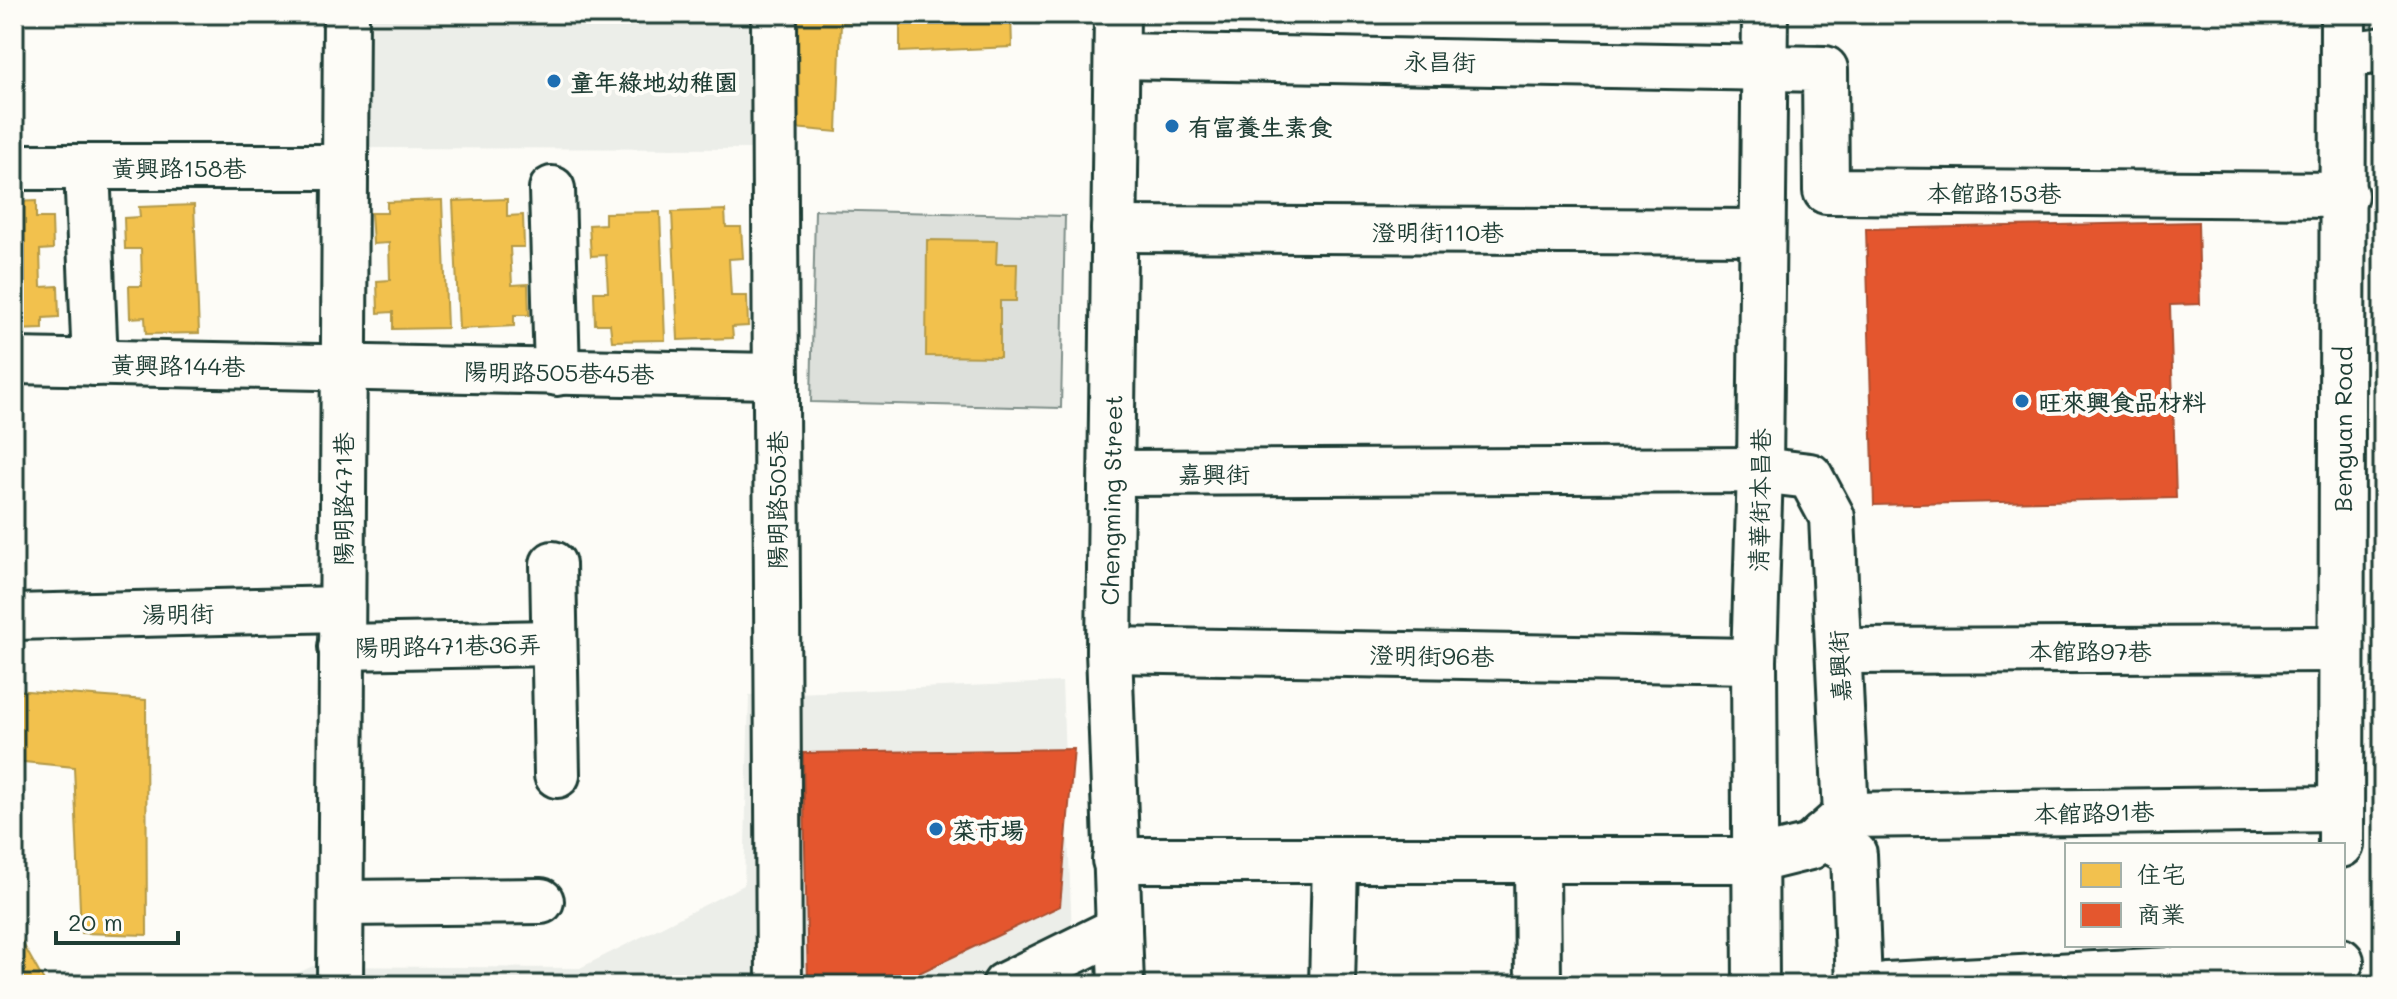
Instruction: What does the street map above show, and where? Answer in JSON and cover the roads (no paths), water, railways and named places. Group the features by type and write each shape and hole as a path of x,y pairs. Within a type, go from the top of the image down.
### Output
{"street":[{"name":"陽明路471巷","path":"340,985 346,14"},
{"name":"陽明路505巷","path":"774,14 779,985"},
{"name":"清華街本昌巷","path":"1756,985 1754,661 1760,470 1765,14"},
{"name":"永昌街","path":"1117,35 1764,66"},
{"name":"Chengming Street","path":"1117,35 1109,650 1121,985"},
{"name":"Benguan Road","path":"2341,827 2345,195 2357,40"},
{"name":"本館路153巷","path":"1764,66 1825,69 1826,191 2345,195"},
{"name":"黃興路158巷","path":"14,167 344,167"},
{"path":"87,167 95,363"},
{"path":"552,189 557,373"},
{"name":"澄明街110巷","path":"1114,229 1762,232"},
{"name":"黃興路144巷","path":"14,361 342,369"},
{"name":"陽明路505巷45巷","path":"342,369 776,376"},
{"name":"嘉興街","path":"1112,473 1760,470 1810,476 1832,517 1839,651 1834,826"},
{"name":"陽明路471巷36弄","path":"553,564 557,775"},
{"name":"湯明街","path":"14,617 342,628"},
{"name":"陽明路471巷36弄","path":"342,628 554,643"},
{"name":"本館路97巷","path":"1839,651 2341,649"},
{"name":"澄明街96巷","path":"1109,650 1754,661"},
{"path":"1115,860 1757,860 1810,847 1834,826 1854,854 1859,985"},
{"name":"本館路91巷","path":"1834,826 2341,827"},
{"path":"1332,985 1335,862"},
{"path":"1537,862 1538,985"},
{"path":"341,903 541,901"},
{"path":"1005,985 1119,929"},
{"path":"1886,985 2341,964"}],"place":[{"name":"童年綠地幼稚園","path":"554,81"},
{"name":"有富養生素食","path":"1172,126"},
{"name":"旺來興食品材料","path":"2022,401"},
{"name":"菜市場","path":"936,829"}]}
